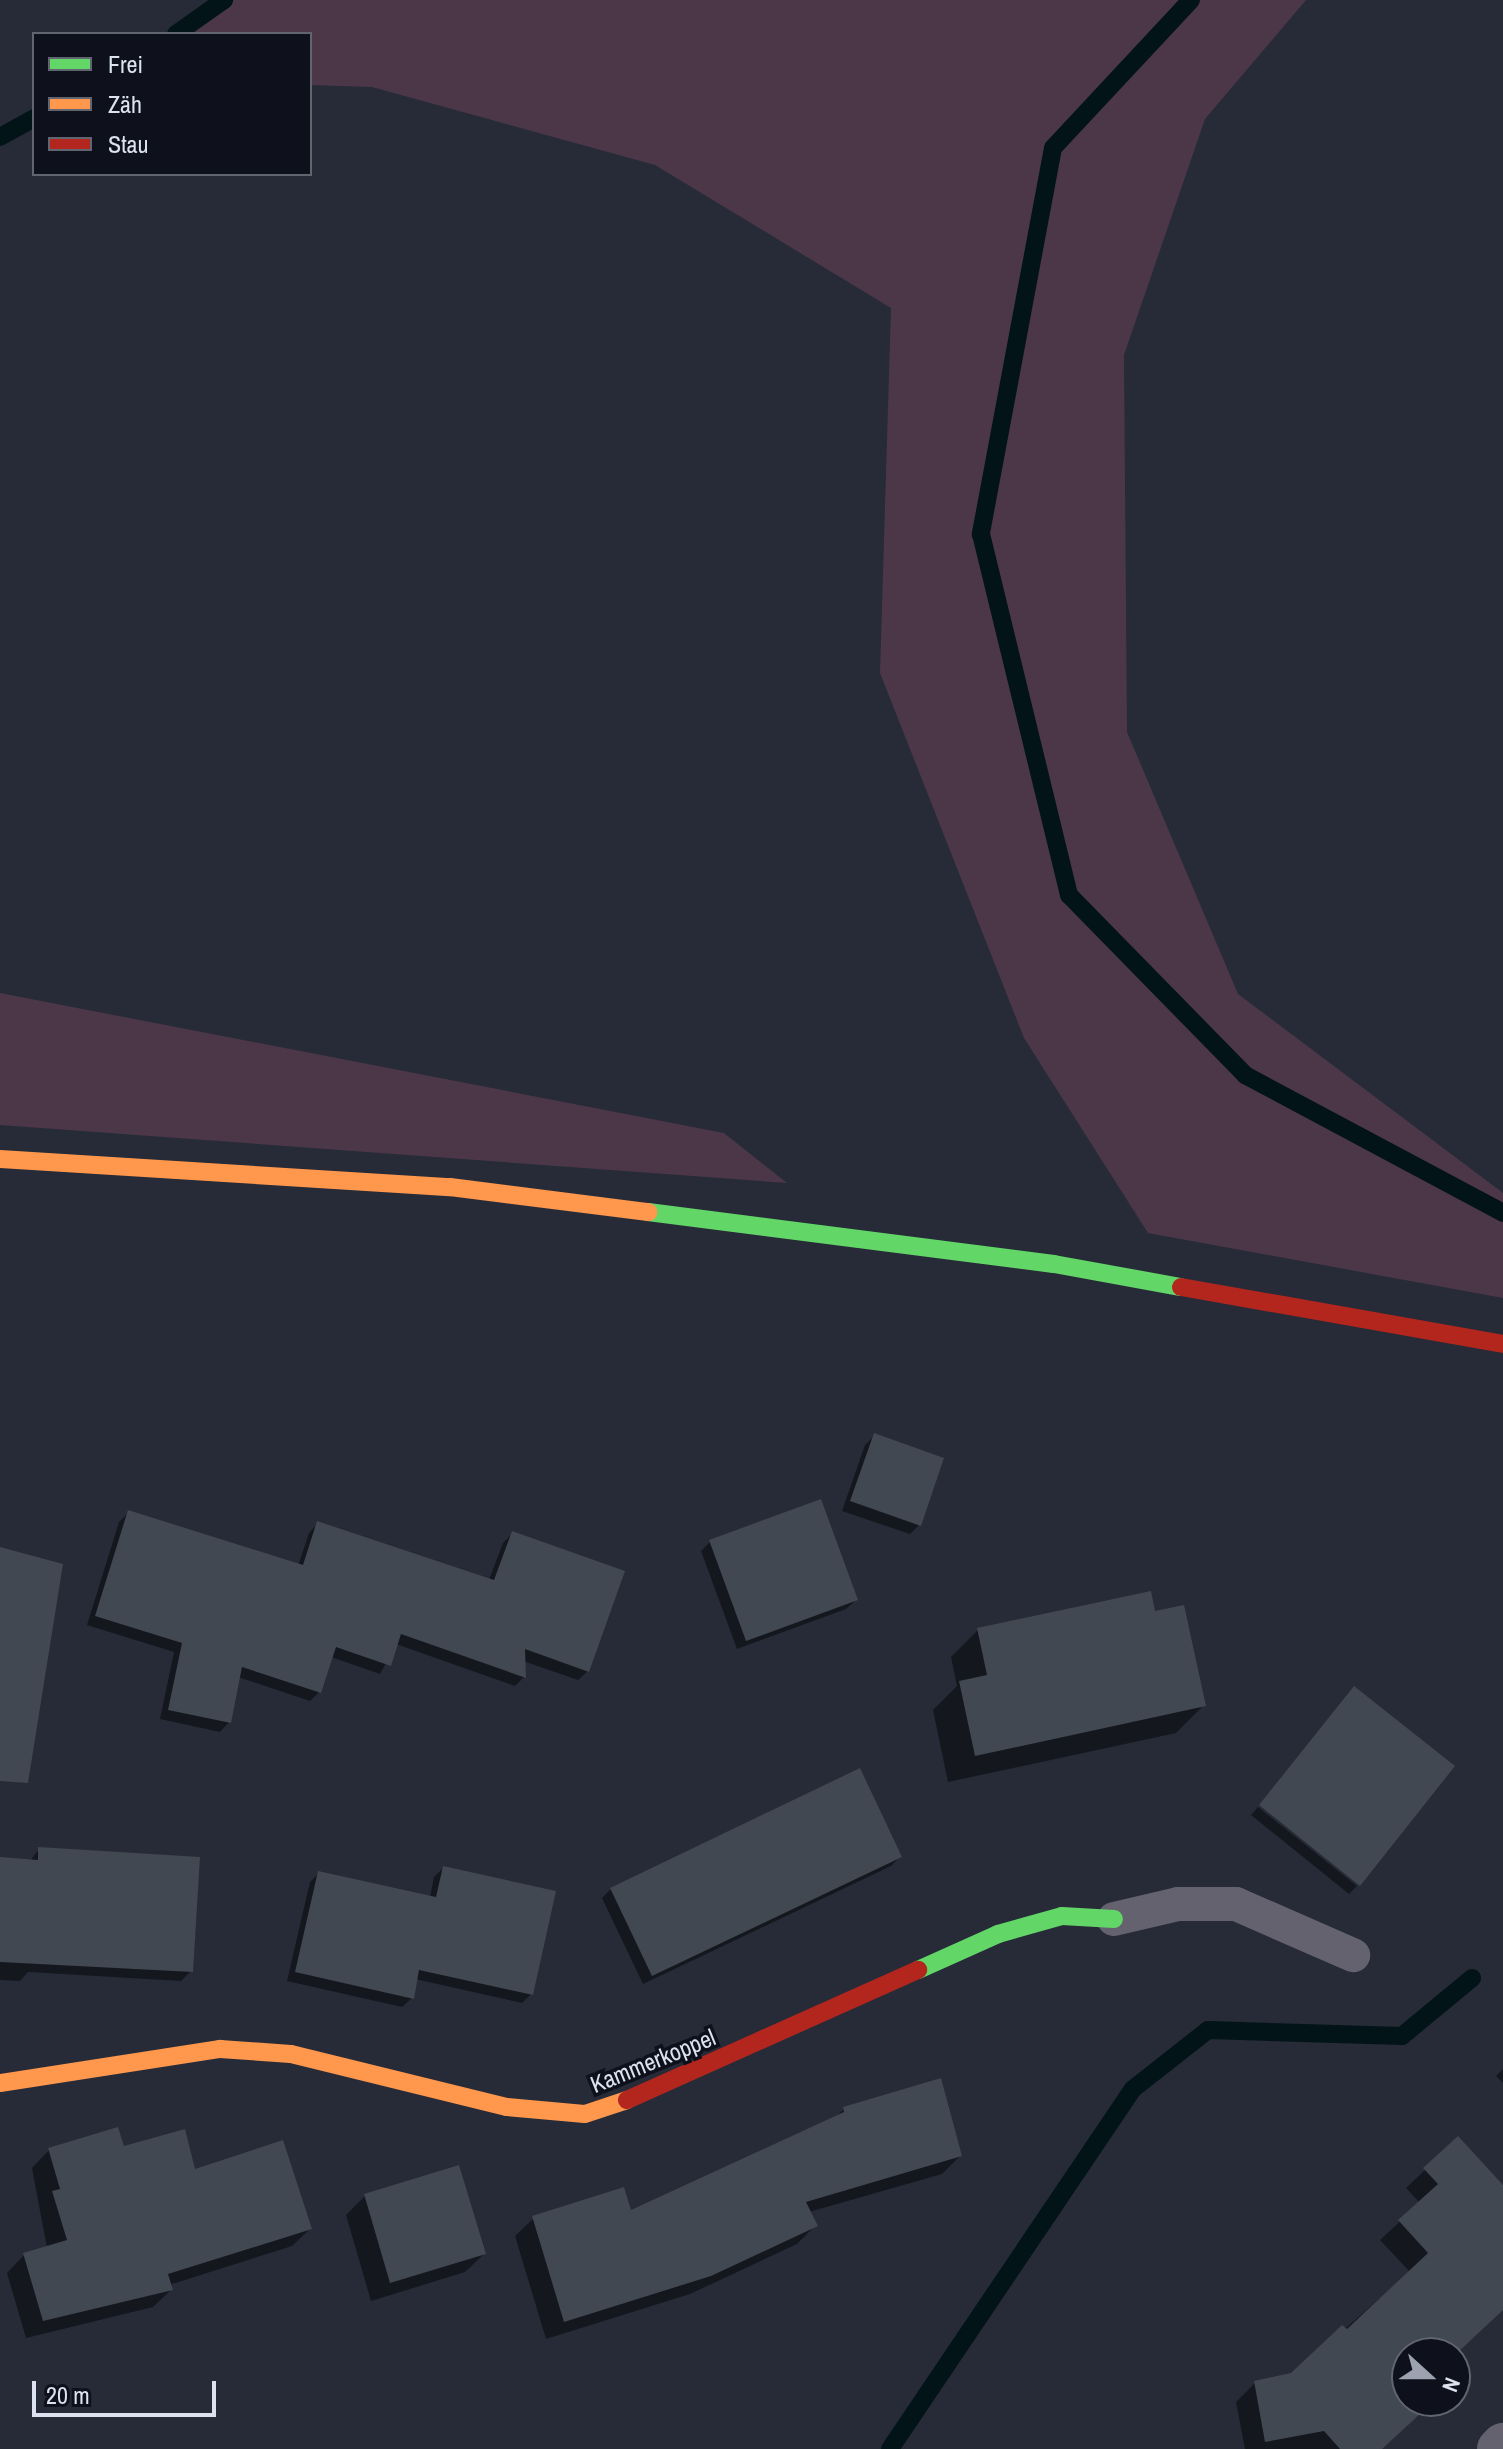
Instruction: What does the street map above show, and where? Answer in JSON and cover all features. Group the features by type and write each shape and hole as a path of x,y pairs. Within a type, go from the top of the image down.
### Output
{"main road":[{"path":"0,1159 450,1187 1054,1264 1503,1344"},
{"name":"Kammerkoppel","path":"0,2083 220,2049 291,2054 507,2107 585,2114 650,2092 998,1934 1062,1916 1114,1919"}],"lane":[{"path":"1114,1919 1178,1904 1236,1904 1353,1955"}],"shaded area":[{"path":"224,0 1306,0 1205,119 1124,355 1127,732 1238,994 1503,1193 1503,1298 1148,1233 1024,1038 880,673 891,308 655,165 372,87 312,85 312,32 179,32"},
{"path":"0,993 724,1133 787,1183 0,1125"}],"building":[{"path":"874,1433 944,1458 921,1526 850,1501"},
{"path":"821,1499 858,1600 746,1641 709,1540"},
{"path":"128,1510 303,1565 317,1521 494,1580 512,1531 625,1571 589,1672 525,1649 526,1678 401,1634 391,1666 336,1647 321,1693 242,1667 231,1723 168,1710 182,1643 95,1616"},
{"path":"0,1547 63,1564 28,1783 0,1781"},
{"path":"1151,1591 1155,1611 1184,1605 1206,1706 975,1756 959,1681 987,1675 977,1628"},
{"path":"1354,1686 1455,1766 1360,1886 1259,1805"},
{"path":"860,1768 902,1857 652,1976 610,1888"},
{"path":"38,1847 200,1857 193,1972 0,1962 0,1857 38,1860"},
{"path":"443,1866 556,1891 533,1995 419,1970 414,1999 295,1972 318,1871 436,1897"},
{"path":"941,2078 962,2156 806,2202 818,2226 711,2276 564,2322 532,2216 624,2187 631,2210 844,2112 843,2107"},
{"path":"118,2127 124,2146 185,2129 195,2169 283,2140 312,2229 168,2274 173,2290 43,2321 23,2253 67,2240 52,2191 60,2189 48,2148"},
{"path":"1458,2136 1503,2185 1503,2310 1471,2340 1471,2337 1391,2337 1391,2417 1417,2417 1382,2449 1340,2449 1324,2431 1265,2442 1254,2381 1291,2373 1342,2325 1347,2329 1428,2253 1398,2220 1438,2184 1423,2168"},
{"path":"459,2165 486,2254 390,2283 364,2194"}],"waterway":[{"path":"179,32 224,0"},
{"path":"1191,0 1053,148 981,534 1069,895 1245,1075 1503,1213"},
{"path":"0,137 32,119"},
{"path":"890,2449 1133,2089 1208,2030 1402,2036 1472,1978"}],"traffic: fast":[{"path":"648,1212 1054,1264 1181,1287"},
{"path":"918,1970 998,1934 1062,1916 1114,1919"}],"traffic: slow":[{"path":"0,1159 450,1187 648,1212"},
{"path":"0,2083 220,2049 291,2054 507,2107 585,2114 627,2100"}],"traffic: jam":[{"path":"1181,1287 1503,1344"},
{"path":"627,2100 918,1970"}]}
